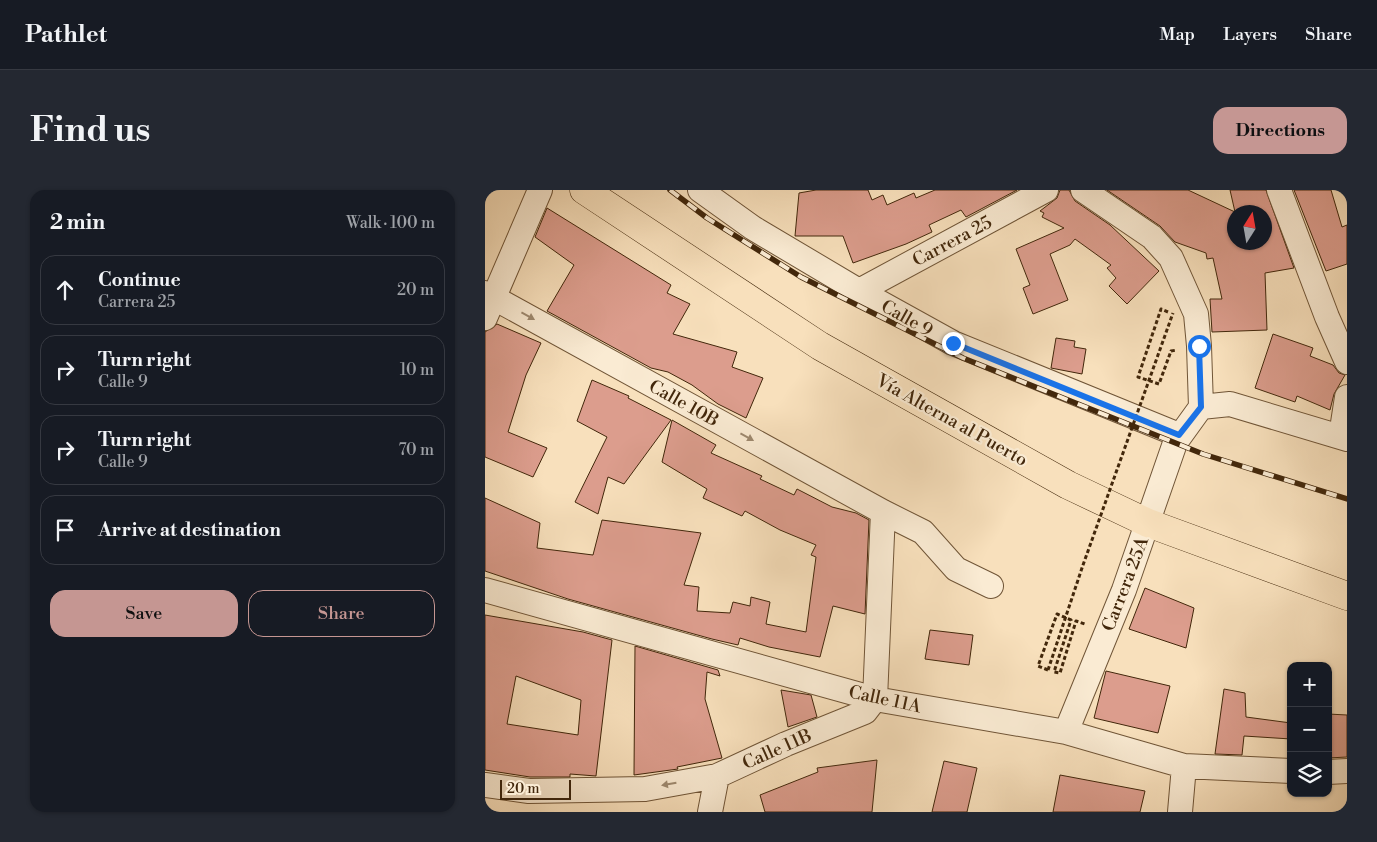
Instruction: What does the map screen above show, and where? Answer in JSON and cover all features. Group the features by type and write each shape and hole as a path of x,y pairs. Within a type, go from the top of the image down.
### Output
{"main road":[{"name":"Vía Alterna al Puerto","path":"584,190 820,346 1068,485 1148,523 1347,596"}],"street":[{"path":"488,303 540,190"},
{"name":"Calle 9","path":"699,190 753,228 859,291 953,343 1179,435"},
{"name":"Carrera 25","path":"859,291 1045,190"},
{"path":"1083,190 1153,237 1171,258 1196,314 1201,407 1179,435"},
{"path":"1279,190 1327,318 1347,362"},
{"name":"Calle 10B","path":"488,303 923,532 957,569 991,586"},
{"path":"1201,407 1230,404 1344,437 1347,397"},
{"name":"Carrera 25A","path":"1066,732 1124,590 1179,435"},
{"path":"875,699 883,512"},
{"name":"Calle 11A","path":"485,590 875,699 1066,732 1184,766 1287,771"},
{"name":"Calle 11B","path":"485,785 528,802 645,788 717,776 786,744 865,712 875,699"},
{"path":"1179,812 1184,766"},
{"path":"1332,772 1347,771"},
{"path":"710,812 717,776"}],"path":[{"path":"1076,621 1060,673 1054,672 1071,620 1064,617 1057,614 1038,666 1048,670 1054,653 1065,618 1068,609 1083,565 1137,415 1147,387 1150,378 1173,313 1161,310 1138,377 1145,379 1152,382 1159,384 1171,351"}],"building":[{"path":"816,190 868,190 872,200 883,195 887,205 914,193 916,198 935,190 1017,190 966,217 961,210 929,225 932,232 906,244 853,263 843,236 795,236 799,193"},
{"path":"1060,190 1069,190 1075,201 1110,225 1159,271 1127,304 1109,286 1116,278 1107,268 1111,265 1075,239 1070,245 1050,254 1068,300 1033,314 1023,288 1030,285 1016,249 1064,228 1042,217 1044,213 1040,211 1057,198"},
{"path":"1107,190 1188,190 1227,208 1227,250 1272,250 1272,207 1294,268 1265,273 1267,330 1212,332 1210,299 1222,299 1213,258 1207,259 1206,253 1175,242 1160,226"},
{"path":"1230,190 1266,190 1271,205 1233,205"},
{"path":"1294,190 1331,190 1342,227 1347,225 1347,264 1326,271"},
{"path":"547,208 671,285 667,293 690,304 673,334 737,352 732,367 763,378 746,418 718,404 692,385 668,372 651,368 547,311 574,265 535,237"},
{"path":"497,324 541,343 526,375 508,432 547,448 533,477 485,457 485,332"},
{"path":"1273,334 1313,348 1310,356 1333,365 1339,373 1345,375 1334,394 1330,410 1297,396 1295,402 1255,388"},
{"path":"1056,338 1075,341 1074,347 1086,349 1082,374 1051,368"},
{"path":"592,380 629,396 628,398 671,420 624,484 608,477 598,514 575,502 607,437 577,421"},
{"path":"672,420 716,445 711,453 762,476 760,479 794,495 797,489 832,507 856,513 869,520 865,614 833,606 820,657 769,647 740,638 738,645 712,639 568,599 485,571 485,498 540,523 537,548 593,555 602,520 701,533 684,585 699,587 697,611 730,613 733,602 750,606 751,597 770,602 766,624 806,632 816,557 811,555 816,545 780,530 745,511 742,516 703,498 707,489 662,462"},
{"path":"1145,588 1194,608 1186,648 1129,629"},
{"path":"485,615 583,632 612,640 596,776 570,774 570,777 530,777 485,770","holes":["516,676 581,700 578,735 507,724"]},
{"path":"930,630 973,635 969,665 925,659"},
{"path":"635,646 718,670 720,676 707,672 705,699 722,758 677,767 678,769 634,775"},
{"path":"1106,671 1170,686 1158,733 1094,718"},
{"path":"1224,689 1245,693 1246,717 1287,722 1287,739 1244,736 1242,755 1215,754"},
{"path":"781,690 811,695 817,717 788,727"},
{"path":"1332,714 1347,715 1347,757 1332,758"},
{"path":"877,760 872,812 765,812 760,795 818,772 817,768"},
{"path":"944,761 977,768 967,812 932,812"},
{"path":"1060,775 1145,791 1140,812 1053,812"}],"railway":[{"path":"670,190 707,218 801,277 963,358 1203,454 1347,499"}],"route":[{"path":"953,343 1009,368 1179,435 1201,407 1199,346"}]}
